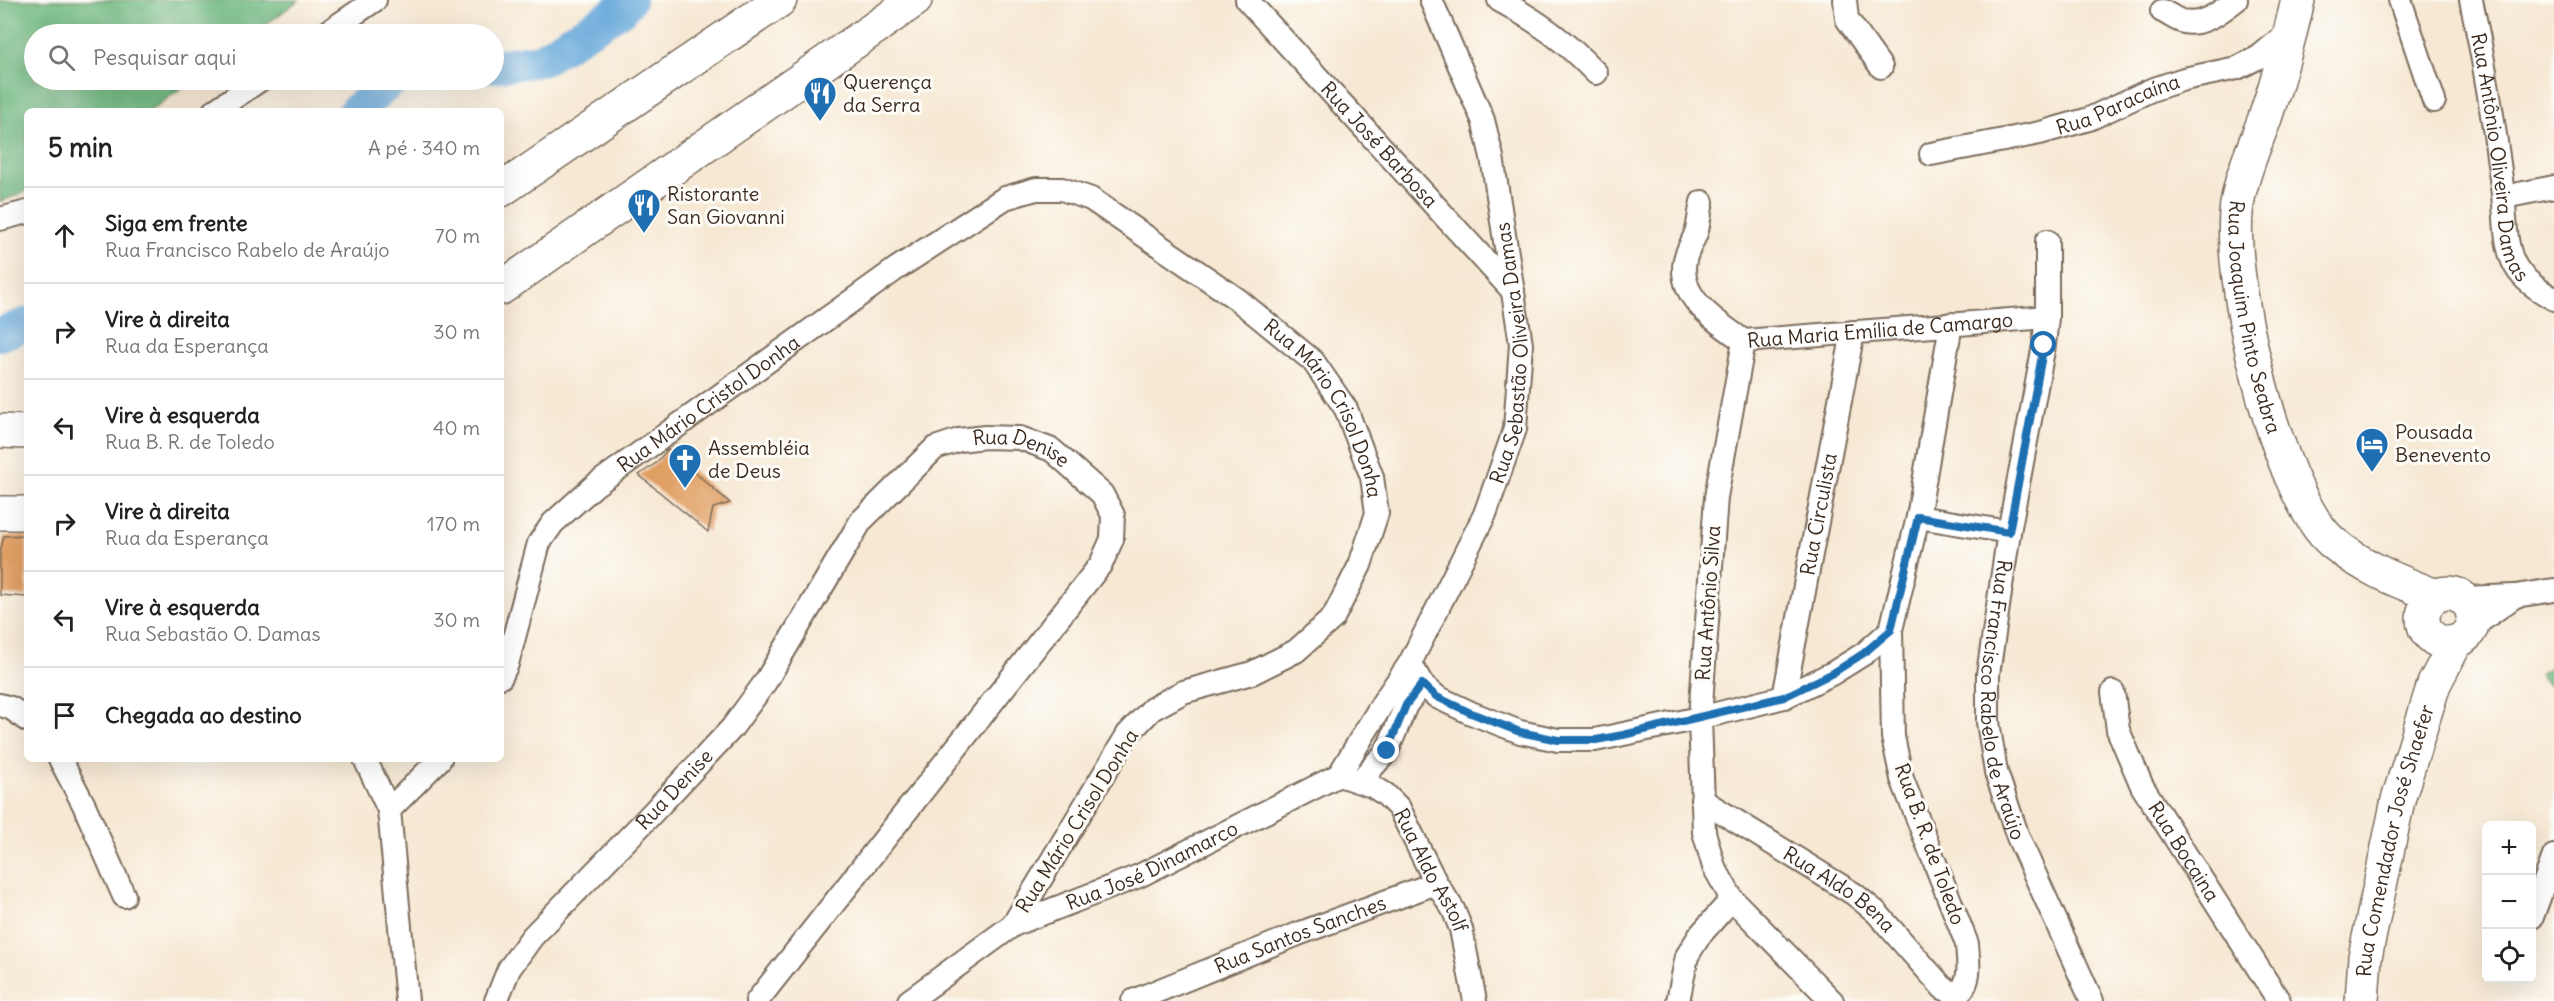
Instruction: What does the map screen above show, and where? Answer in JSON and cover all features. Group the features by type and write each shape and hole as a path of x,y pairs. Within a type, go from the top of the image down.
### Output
{"street":[{"path":"340,24 375,0"},
{"path":"504,188 780,0"},
{"path":"504,286 915,0"},
{"name":"Rua José Barbosa","path":"1247,0 1513,291"},
{"name":"Rua Sebastão Oliveira Damas","path":"1350,778 1383,701 1410,663 1485,514 1515,429 1521,344 1492,158 1483,120 1431,0"},
{"path":"1499,0 1566,42 1596,73"},
{"path":"1845,0 1847,19 1881,67"},
{"path":"2162,11 2182,22 2191,22 2214,16 2236,0"},
{"path":"2400,0 2434,101"},
{"name":"Rua Antônio Oliveira Damas","path":"2471,0 2482,53 2504,197 2507,238 2515,266 2532,286 2554,299"},
{"name":"Rua Paracaína","path":"1931,154 2040,133 2089,119 2151,90 2184,79 2237,68 2259,57 2295,15"},
{"name":"Rua Joaquim Pinto Seabra","path":"2295,15 2265,117 2249,155 2237,201 2236,235 2243,303 2268,415 2284,462 2312,516 2332,541 2447,620"},
{"path":"218,108 245,90"},
{"path":"2504,197 2554,187"},
{"name":"Rua Mário Crisol Donha","path":"1005,198 1036,189 1062,189 1091,199 1237,299 1313,361 1346,409 1372,477 1377,513 1360,565 1333,618 1296,651 1252,673 1184,692 1152,709 1128,734 1013,925"},
{"name":"Rua Mário Cristol Donha","path":"504,670 539,543 553,523 594,486 634,456 896,269 1005,198"},
{"name":"Rua Maria Emília de Camargo","path":"1702,202 1697,229 1685,260 1686,286 1700,307 1744,341 2047,318"},
{"path":"0,219 24,213"},
{"name":"Rua Francisco Rabelo de Araújo","path":"2047,241 2047,318 2009,532 1988,674 1988,722 1996,772 2018,837 2092,1001"},
{"name":"Rua B. R. de Toledo","path":"1951,324 1918,517 1891,630 1893,737 1902,778 1967,944 1968,974 1966,985 1960,992"},
{"name":"Rua Circulista","path":"1784,697 1853,332"},
{"name":"Rua Antônio Silva","path":"1744,341 1716,497 1700,718 1704,832 1714,867 1732,899 1832,1001"},
{"path":"0,431 24,432"},
{"name":"Rua Denise","path":"496,1001 509,969 532,937 732,728 766,681 861,521 935,448 959,440 985,437 1020,438 1052,450 1102,494 1113,515 1112,539 1101,564 757,1001"},
{"path":"0,513 24,513"},
{"path":"1918,517 2009,532"},
{"path":"2447,620 2515,596 2554,590"},
{"name":"Rua Comendador José Shaefer","path":"2362,1001 2366,957 2398,800 2434,684 2447,620"},
{"path":"1410,663 1422,684 1437,697 1471,713 1520,732 1558,740 1596,740 1784,697 1833,673 1864,653 1891,630"},
{"path":"1350,778 1387,751 1406,705 1422,684"},
{"name":"Rua Bocaina","path":"2113,692 2118,730 2142,786 2279,1001"},
{"path":"0,705 11,708 24,718"},
{"path":"1387,751 1399,808"},
{"path":"62,762 84,805 124,896"},
{"path":"366,762 389,810 407,1001"},
{"path":"389,810 437,762"},
{"name":"Rua José Dinamarco","path":"909,1001 1013,925 1139,876 1350,778"},
{"name":"Rua Aldo Astolf","path":"1350,778 1385,794 1399,808 1436,883 1453,909 1461,929 1475,1001"},
{"name":"Rua Aldo Bena","path":"1702,800 1854,894 1876,912 1943,988 1952,992 1960,992"},
{"path":"2536,906 2554,856"},
{"name":"Rua Santos Sanches","path":"1133,1001 1298,934 1436,883"},
{"path":"1678,1001 1687,957 1700,935 1732,899"}],"green space":[{"path":"0,0 299,0 267,24 24,24 24,90 178,90 154,108 24,108 24,192 0,202"},
{"path":"2554,665 2554,692 2539,674"}],"building":[{"name":"Assembléia de Deus","path":"668,449 730,503 713,508 708,532 639,475 656,463"},
{"path":"24,535 24,597 0,595 0,552 4,536"}],"waterway":[{"path":"504,65 541,60 622,9 629,0"},
{"path":"359,108 380,90"},
{"path":"0,334 24,325"}],"place":[{"name":"Querença da Serra","path":"820,122"},
{"name":"Ristorante San Giovanni","path":"644,234"},
{"name":"Pousada Benevento","path":"2372,473"},
{"name":"Assembléia de Deus","path":"685,489"}],"route":[{"path":"1387,751 1406,705 1422,684 1437,697 1520,732 1558,740 1596,740 1784,697 1833,673 1864,653 1891,630 1918,517 2009,532 2044,345"}]}
